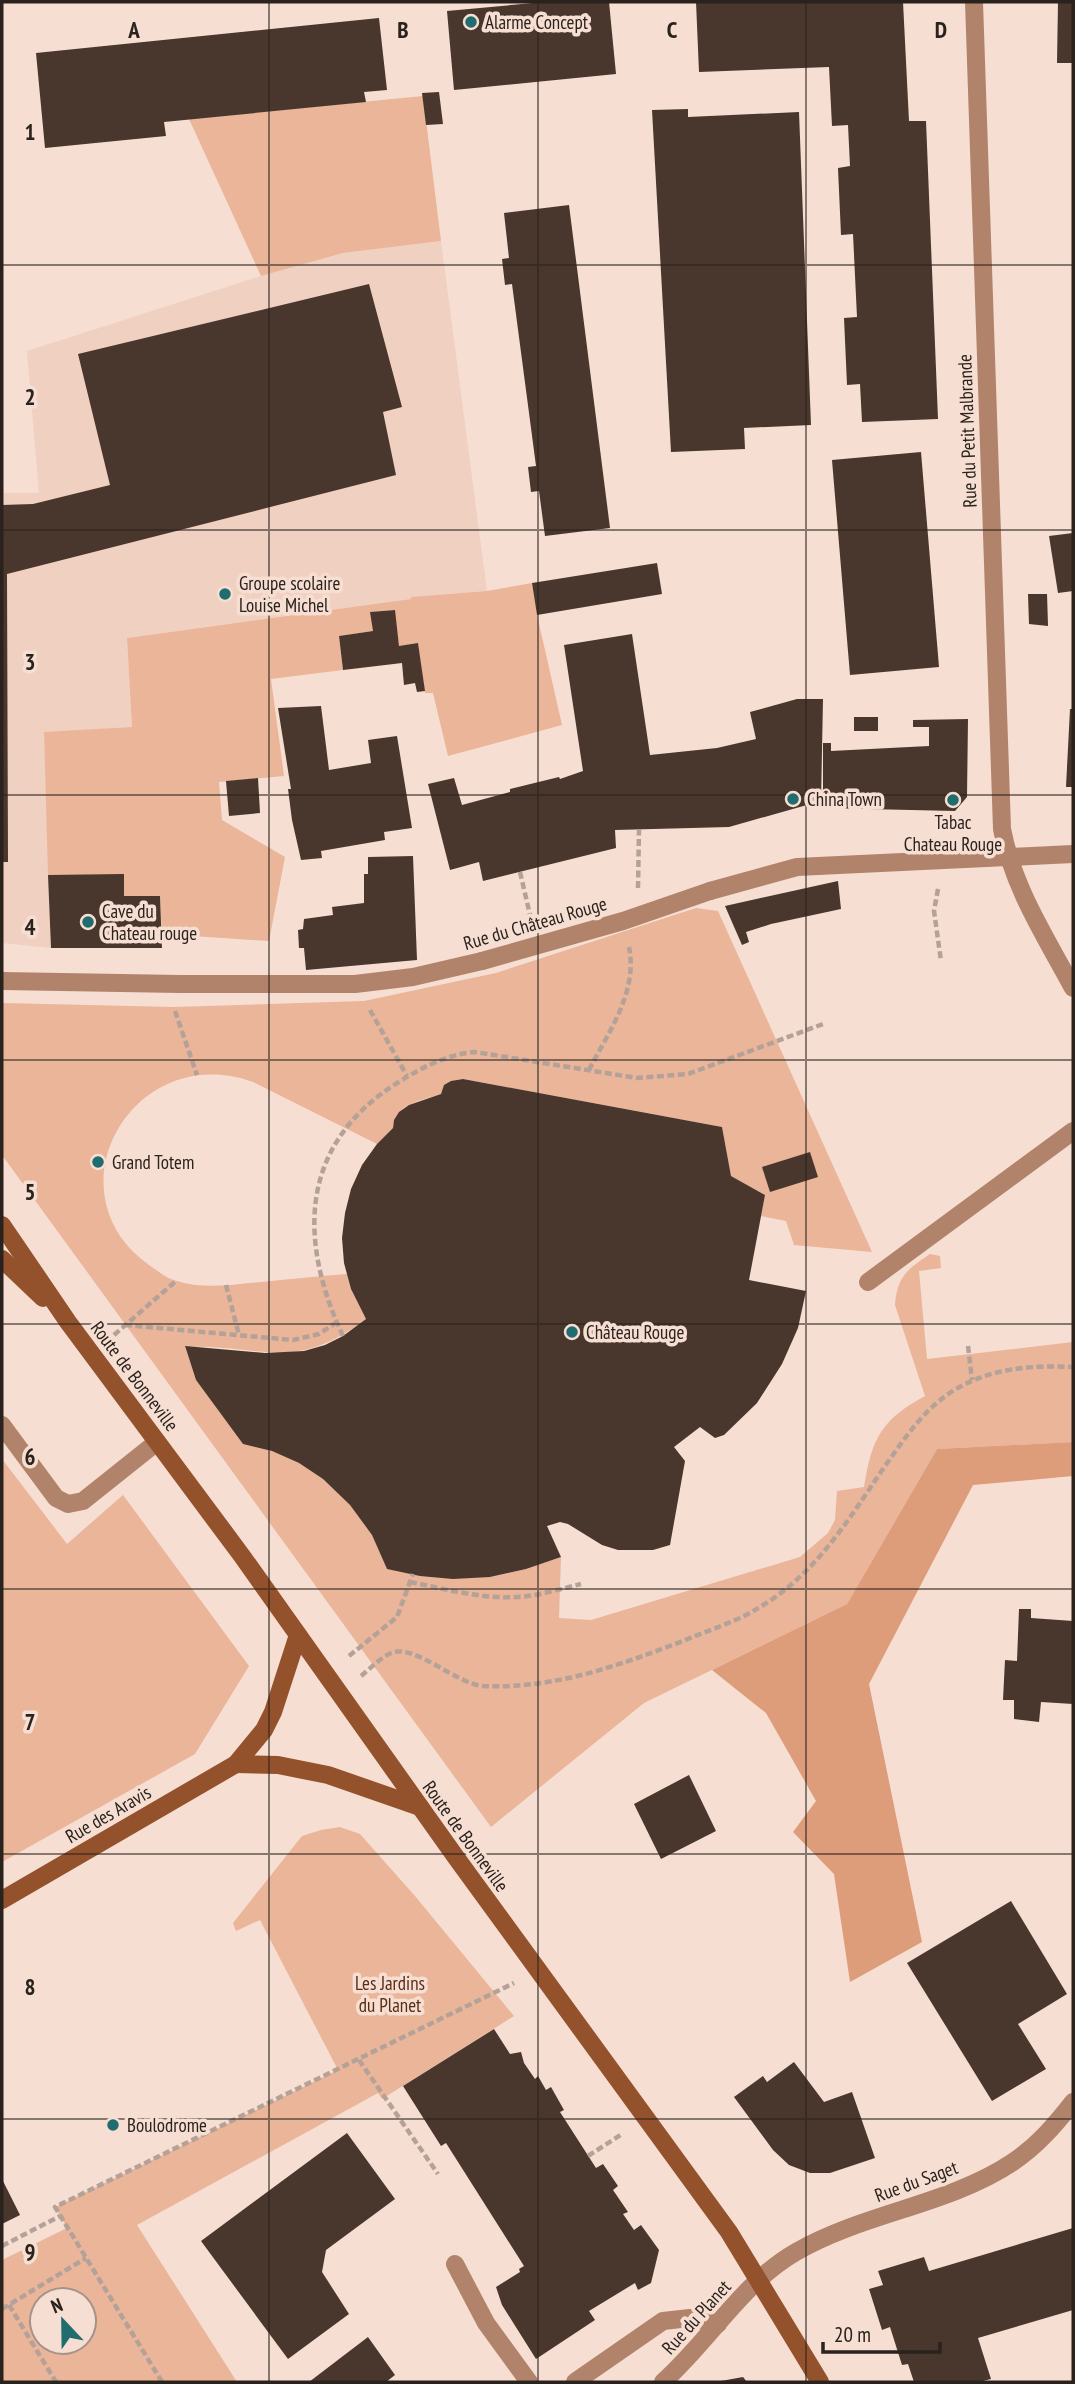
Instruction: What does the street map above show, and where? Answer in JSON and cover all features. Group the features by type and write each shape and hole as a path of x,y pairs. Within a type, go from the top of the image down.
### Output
{"main road":[{"name":"Route de Bonneville","path":"2,1225 68,1322 298,1635 338,1694 729,2232 820,2382"},
{"name":"Route de Bonneville","path":"2,1259 68,1322"},
{"name":"Rue des Aravis","path":"2,1900 236,1764 264,1730 273,1712 298,1635"},
{"path":"236,1764 278,1765 328,1775 420,1807"}],"street":[{"name":"Rue du Petit Malbrande","path":"974,2 998,738 1002,829 1008,858"},
{"name":"Rue du Château Rouge","path":"2,981 355,984 413,977 482,961 797,867 1073,854"},
{"path":"1008,858 1025,901 1073,988"},
{"path":"868,1282 1073,1131"},
{"path":"2,1425 56,1498 68,1504 83,1501 157,1442"},
{"name":"Rue du Saget","path":"758,2279 793,2253 818,2239 945,2194 1002,2169 1036,2144 1073,2102"},
{"path":"455,2264 486,2323 529,2382"},
{"name":"Rue du Planet","path":"663,2382 758,2279"},
{"path":"575,2382 663,2321 691,2318 718,2324"}],"path":[{"path":"589,1070 630,984 630,919 639,829"},
{"path":"941,961 934,911 943,860"},
{"path":"520,872 537,945"},
{"path":"166,984 197,1075"},
{"path":"355,984 407,1076"},
{"path":"343,1336 315,1252 314,1214 321,1178 335,1143 346,1128 379,1095 407,1076 449,1056 475,1052 637,1078 688,1074 823,1024"},
{"path":"135,1317 176,1281"},
{"path":"226,1285 239,1335"},
{"path":"125,1325 301,1339 319,1334 337,1322"},
{"path":"968,1346 972,1380"},
{"path":"338,1694 385,1657 398,1651 411,1654 471,1684 538,1684 607,1670 743,1617 774,1599 820,1559 917,1422 941,1399 972,1380 1003,1370 1073,1367"},
{"path":"326,1675 397,1617 413,1574"},
{"path":"410,1582 507,1597 531,1595 580,1584"},
{"path":"162,2382 55,2207 495,1993"},
{"path":"359,2060 438,2174"},
{"path":"588,2156 646,2118"},
{"path":"2,2246 60,2216"},
{"path":"2,2309 86,2258"},
{"path":"9,2305 56,2382"}],"shaded area":[{"name":"Groupe scolaire Louise Michel","path":"441,241 487,591 412,597 127,638 132,727 44,733 51,948 2,943 2,493 39,493 27,351 261,276 343,253"},
{"path":"1073,1442 1073,1476 973,1485 869,1684 922,1942 850,1982 834,1874 793,1832 816,1801 766,1713 712,1670 847,1604 937,1449"}],"green space":[{"path":"423,96 441,241 343,253 261,276 189,119"},
{"path":"532,583 562,725 448,756 433,693 425,693 418,644 399,646 394,610 371,612 373,631 339,636 343,670 271,679 284,776 219,782 222,820 285,857 269,941 162,934 160,896 124,896 48,875 44,732 132,727 127,638 411,597 487,591"},
{"path":"696,908 718,911 872,1252 794,1245 786,1221 761,1216 765,1195 731,1176 722,1127 463,1079 449,1083 441,1094 404,1108 395,1120 393,1128 377,1144 253,1082 210,1075 171,1082 140,1102 117,1130 105,1164 105,1200 119,1235 149,1265 170,1279 187,1284 219,1286 347,1274 351,1289 366,1319 318,1346 277,1352 185,1347 196,1380 243,1444 272,1451 299,1463 323,1479 350,1505 372,1535 387,1569 490,1577 561,1557 559,1618 591,1620 800,1557 828,1533 835,1520 837,1491 864,1487 871,1455 881,1432 898,1413 925,1396 895,1305 898,1287 905,1274 930,1254 940,1256 941,1268 919,1271 927,1359 1073,1342 1073,1442 937,1449 847,1604 644,1703 491,1827 2,1155 2,1003 174,1007 364,1001 496,973"},
{"path":"2,1459 67,1544 123,1495 249,1666 195,1754 2,1862"},
{"name":"Les Jardins du Planet","path":"340,1827 360,1834 514,2016 382,2099 378,2093 137,2225 237,2382 2,2382 2,2260 67,2228 55,2207 338,2070 260,1920 236,1931 233,1923 302,1836"}],"building":[{"path":"544,2 609,2 616,74 454,90 447,11"},
{"path":"696,2 903,2 909,121 926,121 938,419 862,422 860,384 847,385 844,318 857,317 853,234 841,235 838,168 850,166 848,125 832,126 829,67 699,72"},
{"path":"1058,2 1073,2 1073,63 1057,63"},
{"path":"379,18 387,90 364,92 366,102 164,122 166,136 45,148 36,53"},
{"path":"439,92 443,124 426,125 422,93"},
{"path":"688,109 688,117 799,112 811,425 744,428 745,449 671,452 652,110"},
{"path":"569,205 610,528 545,536 539,491 531,492 528,467 536,466 512,284 505,285 502,259 509,258 504,213"},
{"path":"369,284 402,407 383,412 396,475 7,574 8,862 2,862 2,505 33,504 110,485 78,354"},
{"path":"921,452 939,667 850,675 832,460"},
{"path":"1073,533 1073,591 1058,593 1049,536"},
{"path":"657,563 662,594 537,615 532,583"},
{"path":"1028,594 1047,594 1048,626 1029,624"},
{"path":"395,610 399,646 418,643 425,691 417,692 415,683 404,685 402,663 343,670 339,636 373,631 370,612"},
{"path":"632,634 650,755 717,748 756,739 750,712 797,699 823,699 821,801 729,827 615,830 616,848 483,881 479,862 450,870 428,784 454,778 462,805 510,792 510,789 559,777 560,779 583,771 564,645"},
{"path":"321,706 329,770 371,763 368,740 397,736 412,828 384,832 385,840 321,851 322,858 301,860 292,820 288,789 291,789 278,708"},
{"path":"1070,709 1073,709 1073,787 1066,787"},
{"path":"854,717 878,717 878,731 854,731"},
{"path":"968,719 967,797 955,811 823,808 823,743 831,743 831,751 929,746 929,727 913,727 913,720"},
{"path":"258,778 260,813 229,816 226,781"},
{"path":"413,856 417,960 306,970 304,948 299,948 298,930 303,929 304,919 333,915 332,907 364,903 364,874 368,874 368,857"},
{"name":"Cave du Chateau rouge","path":"124,874 124,896 160,896 162,948 51,948 48,875"},
{"path":"838,881 841,909 746,932 749,942 742,945 725,906"},
{"name":"Château Rouge","path":"463,1079 722,1127 731,1176 765,1195 749,1280 806,1291 798,1328 782,1364 757,1403 724,1435 715,1438 700,1427 674,1447 685,1461 670,1545 653,1550 618,1550 602,1545 560,1522 547,1526 561,1557 526,1569 490,1577 453,1579 387,1569 372,1535 350,1505 323,1479 299,1463 272,1451 243,1444 196,1380 185,1346 265,1353 304,1351 343,1336 366,1319 351,1289 344,1263 342,1238 351,1189 362,1165 393,1128 399,1112 409,1105 441,1094 444,1085 451,1081"},
{"path":"810,1152 818,1177 770,1192 762,1167"},
{"path":"1019,1609 1031,1609 1031,1618 1073,1621 1073,1704 1041,1702 1039,1722 1014,1719 1014,1700 1003,1700 1005,1660 1017,1661"},
{"path":"689,1775 716,1831 661,1859 634,1804"},
{"path":"1011,1901 1067,1994 1018,2024 1046,2069 992,2101 907,1963"},
{"path":"494,2029 510,2054 521,2052 524,2063 535,2079 538,2076 546,2090 551,2087 564,2110 560,2112 596,2168 603,2164 618,2186 613,2190 628,2212 623,2214 634,2230 641,2225 659,2250 651,2283 638,2290 635,2283 589,2311 595,2320 536,2359 502,2305 496,2287 520,2272 519,2269 524,2266 446,2143 441,2146 403,2086"},
{"path":"794,2062 824,2102 852,2092 875,2158 830,2173 810,2173 789,2165 773,2150 734,2097 763,2076 767,2082"},
{"path":"347,2133 395,2199 326,2250 322,2272 349,2314 288,2359 201,2241"},
{"path":"2,2179 20,2215 2,2224"},
{"path":"1073,2228 1073,2310 978,2338 991,2379 979,2382 914,2382 908,2364 902,2365 890,2327 882,2330 869,2289 883,2285 878,2271 924,2257 929,2271"},
{"path":"368,2337 395,2375 386,2382 309,2382"},
{"path":"743,2377 747,2382 721,2382 721,2381"}],"place":[{"name":"Alarme Concept","path":"471,22"},
{"name":"Groupe scolaire Louise Michel","path":"225,594"},
{"name":"China Town","path":"793,799"},
{"name":"Tabac Chateau Rouge","path":"953,800"},
{"name":"Cave du Chateau rouge","path":"88,922"},
{"name":"Grand Totem","path":"98,1162"},
{"name":"Château Rouge","path":"572,1332"},
{"name":"Boulodrome","path":"113,2125"}]}
